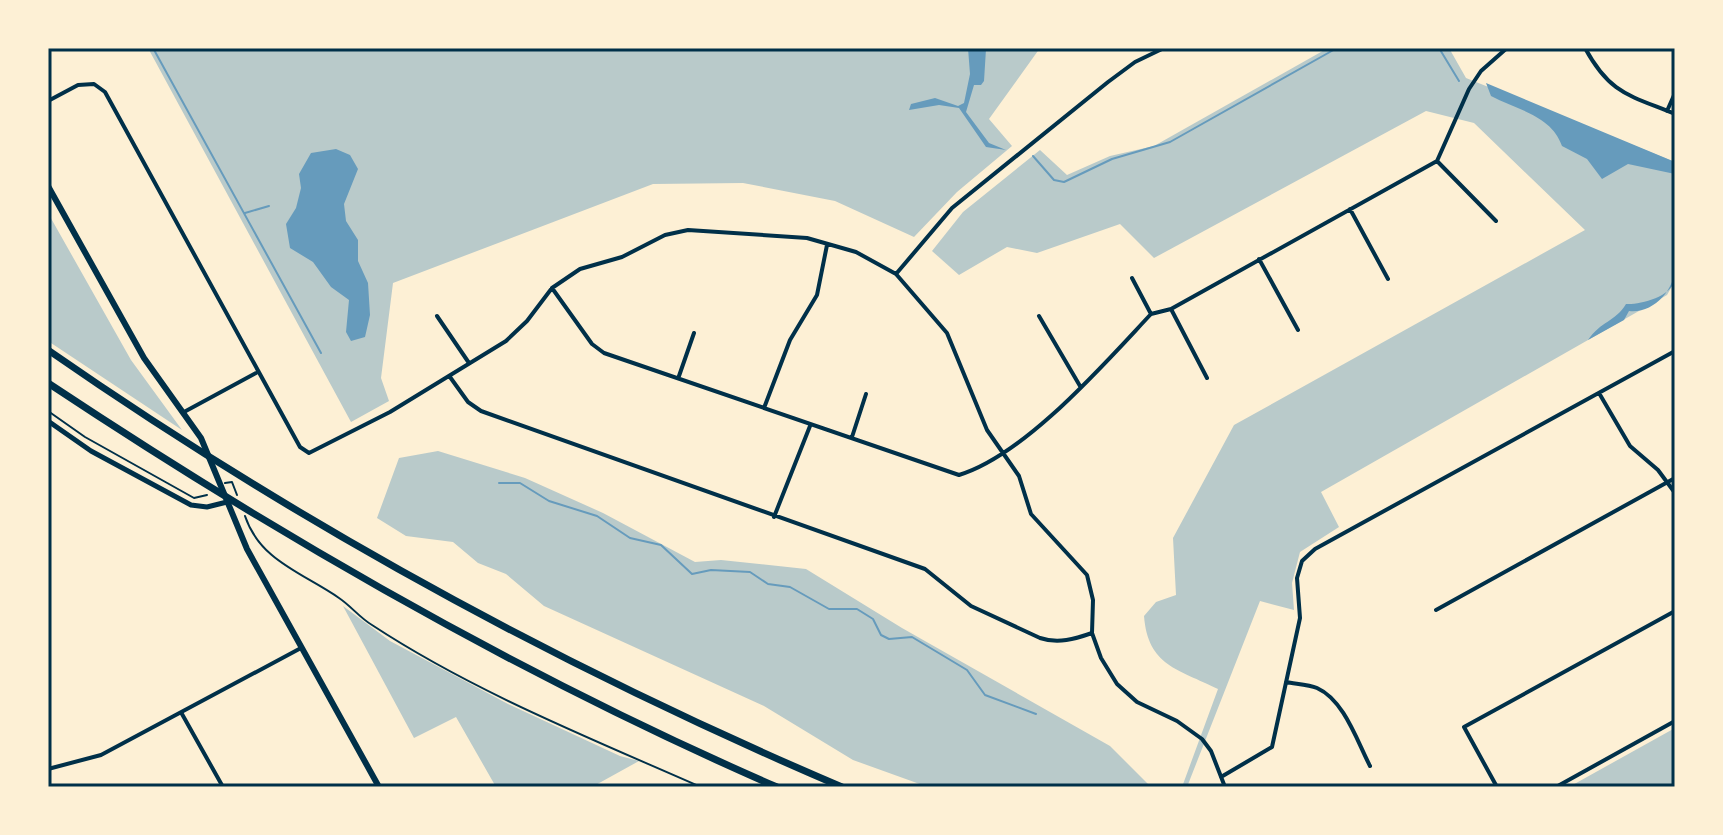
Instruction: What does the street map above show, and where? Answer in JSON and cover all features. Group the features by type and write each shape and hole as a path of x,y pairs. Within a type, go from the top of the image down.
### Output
{"highway":[{"path":"48,350 169,431 360,548 550,651 842,787"},
{"path":"48,383 269,525 489,649 637,723 777,787"}],"main road":[{"path":"48,186 134,342 207,450 247,549 379,787"}],"street":[{"path":"896,274 952,208 1108,82 1135,62 1164,48"},
{"path":"552,288 592,344 604,353 679,376 810,426 959,475 981,468 1002,453 1080,386 1151,314 1171,309 1437,161 1469,89 1481,71 1507,48"},
{"path":"1585,48 1600,74 1613,88 1675,114"},
{"path":"48,101 78,85 94,84 105,92 256,373 300,447 309,453 390,412 506,341 527,321 552,288 580,269 622,257 665,235 688,230 807,238 856,252 896,274 947,333 987,430 1019,476 1031,514 1087,575 1093,600 1092,633 1101,658 1117,684 1137,702 1191,729 1211,751 1225,787"},
{"path":"1667,111 1675,93"},
{"path":"1437,161 1496,221"},
{"path":"1350,209 1388,279"},
{"path":"764,408 790,340 817,295 827,245"},
{"path":"1259,259 1298,330"},
{"path":"1132,278 1151,314"},
{"path":"1171,309 1207,378"},
{"path":"437,316 469,363"},
{"path":"1039,316 1080,386"},
{"path":"679,376 694,333"},
{"path":"1221,777 1272,747 1300,618 1297,578 1302,561 1315,549 1675,351"},
{"path":"184,412 256,373"},
{"path":"450,377 468,402 481,411 925,569 971,606 1050,642 1092,633"},
{"path":"1599,393 1630,446 1675,493"},
{"path":"852,438 866,394"},
{"path":"48,421 91,451 191,505 207,507 227,502"},
{"path":"774,517 810,426"},
{"path":"1436,610 1675,478"},
{"path":"1497,787 1464,727 1675,611"},
{"path":"48,769 101,755 302,648"},
{"path":"1286,682 1315,687 1327,694 1337,705 1370,766"},
{"path":"182,714 223,787"},
{"path":"1556,787 1675,721"}],"path":[{"path":"48,411 85,437 197,499 206,497 208,487"},
{"path":"232,482 237,496"},
{"path":"242,510 254,537 270,556 337,597 374,627 547,720 701,787"}],"shaded area":[{"path":"148,48 1040,48 989,119 1012,146 957,192 914,237 835,201 743,183 653,184 393,283 381,378 389,401 351,422"},
{"path":"1328,48 1449,48 1466,78 1675,162 1675,281 1667,295 1321,492 1339,527 1300,552 1292,583 1294,610 1260,601 1187,787 1182,787 1218,689 1178,670 1159,656 1147,633 1144,616 1156,602 1176,595 1173,538 1234,425 1585,230 1474,123 1426,111 1154,258 1120,224 1037,253 1007,247 959,275 932,251 963,212 1040,150 1067,175 1110,156 1154,146"},
{"path":"48,213 131,360 182,430 48,341"},
{"path":"438,451 525,478 603,513 695,562 721,560 806,569 902,628 1110,746 1151,787 928,787 853,760 764,706 544,606 506,574 478,563 453,542 406,536 377,518 399,458"},
{"path":"343,606 390,641 508,704 620,756 639,761 592,787 496,787 456,717 414,738"},
{"path":"1675,728 1675,787 1569,787"}],"water":[{"path":"968,48 986,49 984,81 981,85 974,85 966,112 989,143 1006,150 986,147 959,108 939,105 909,110 911,104 935,98 958,106 964,103 970,74"},
{"path":"1486,83 1675,162 1675,174 1628,164 1602,179 1587,159 1562,146 1542,121 1491,96"},
{"path":"336,149 350,155 358,169 344,204 346,221 358,240 358,261 368,283 370,315 365,337 351,341 346,332 349,300 331,287 313,262 290,248 286,224 296,208 301,188 299,174 311,153"},
{"path":"1667,292 1646,309 1629,311 1624,320 1588,340 1626,304 1646,301"}],"waterway":[{"path":"153,48 321,353"},
{"path":"1033,156 1054,180 1064,182 1112,159 1170,142 1337,48"},
{"path":"1439,48 1459,81"},
{"path":"245,213 269,206"},
{"path":"499,483 520,483 549,501 597,516 630,538 661,545 692,574 711,570 750,572 768,584 790,587 829,609 857,609 873,619 881,635 889,639 912,637 967,670 985,695 1036,714"}]}
